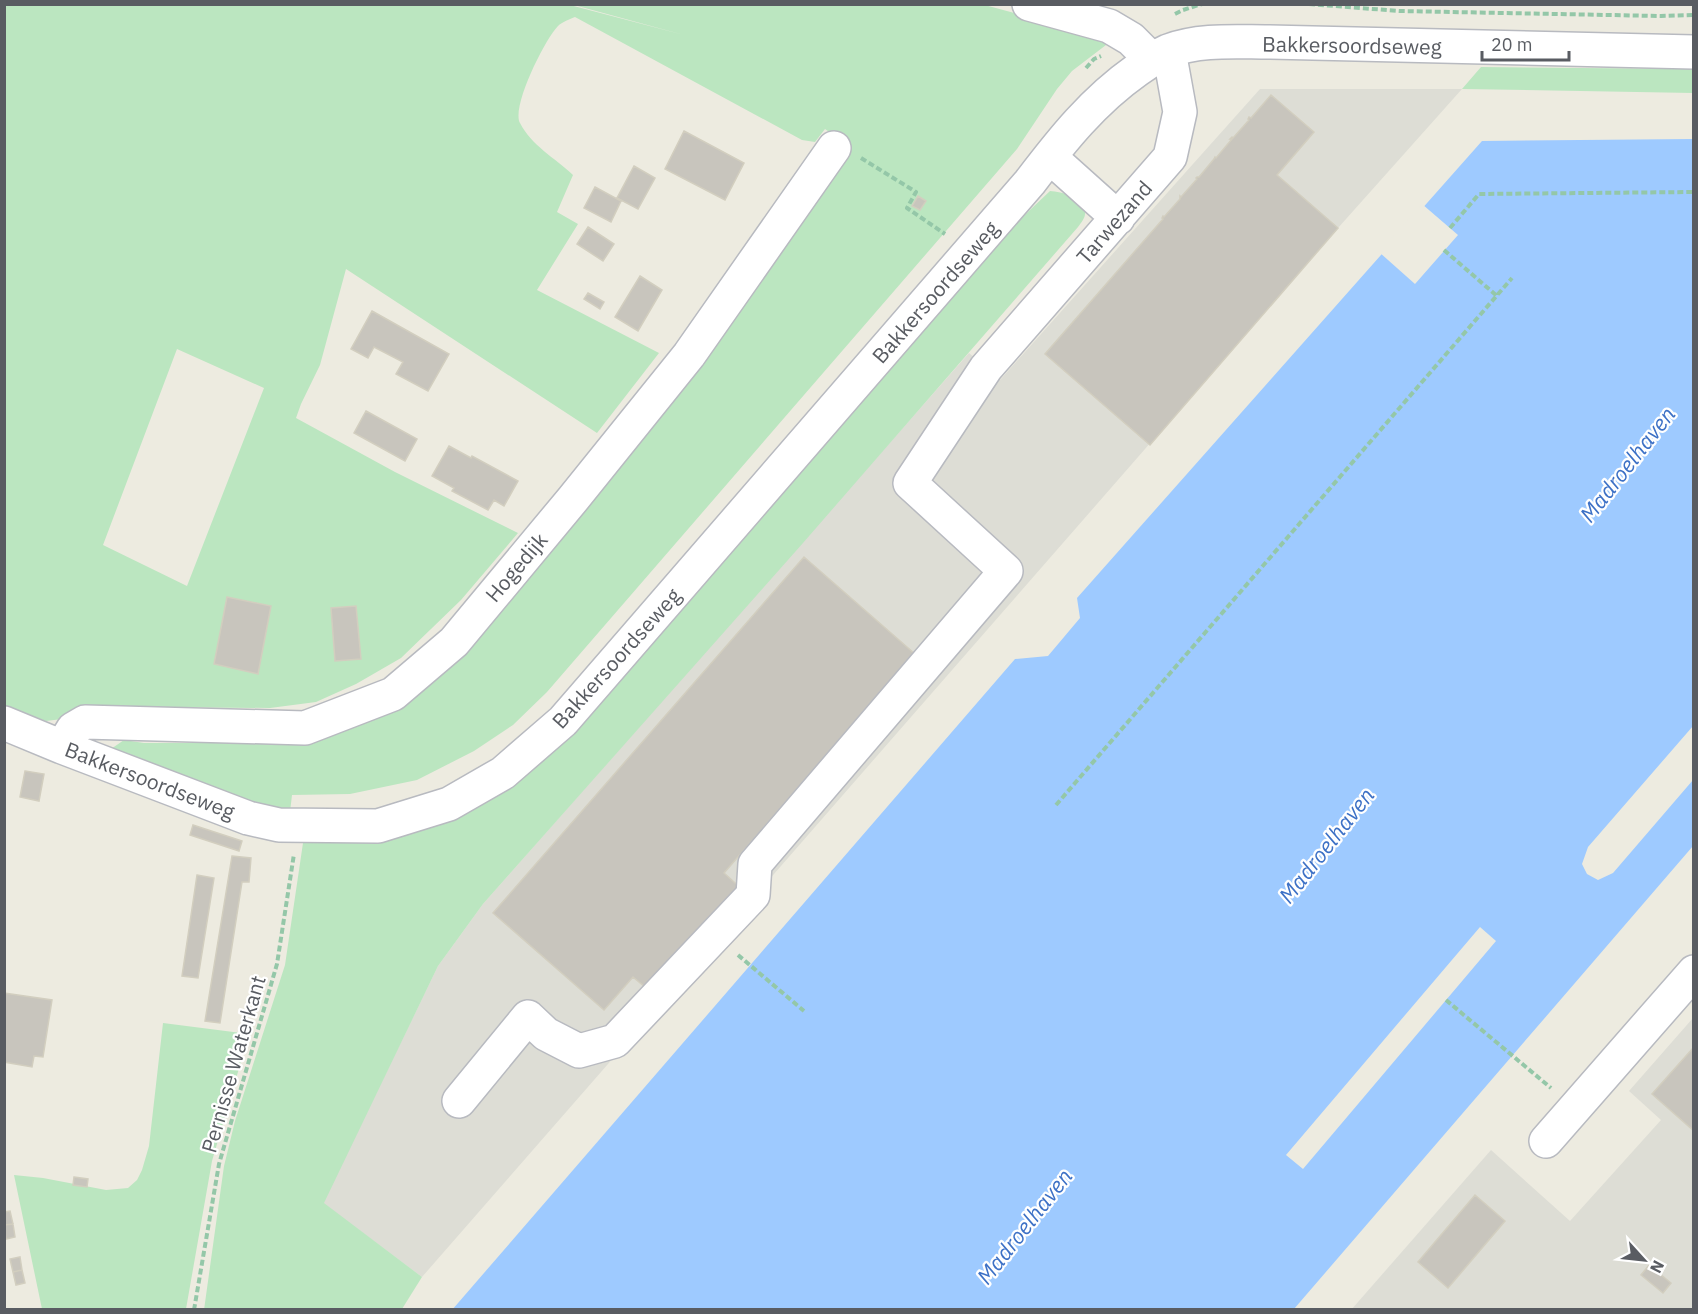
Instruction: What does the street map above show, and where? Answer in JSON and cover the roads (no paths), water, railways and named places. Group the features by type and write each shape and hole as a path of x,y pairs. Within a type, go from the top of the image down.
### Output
{"street":[{"path":"1029,4 1109,26 1151,50"},
{"name":"Bakkersoordseweg","path":"4,723 248,818 279,825 378,826 449,804 503,773 563,720 1030,182 1078,123 1151,50 1203,43 1268,42 1694,52"},
{"name":"Tarwezand","path":"459,1101 528,1017 546,1034 579,1050 615,1041 753,895 755,864 1006,571 910,483 986,368 1170,157 1180,112 1151,50"},
{"name":"Hogedijk","path":"62,747 73,729 85,722 304,728 393,694 454,642 581,490 689,355 834,148"},
{"path":"1050,157 1118,218"},
{"path":"1546,1141 1694,972"}],"water":[{"name":"Madroelhaven","path":"1693,139 1693,846 1294,1309 452,1310 1015,659 1048,656 1080,618 1077,598 1482,141"}]}
